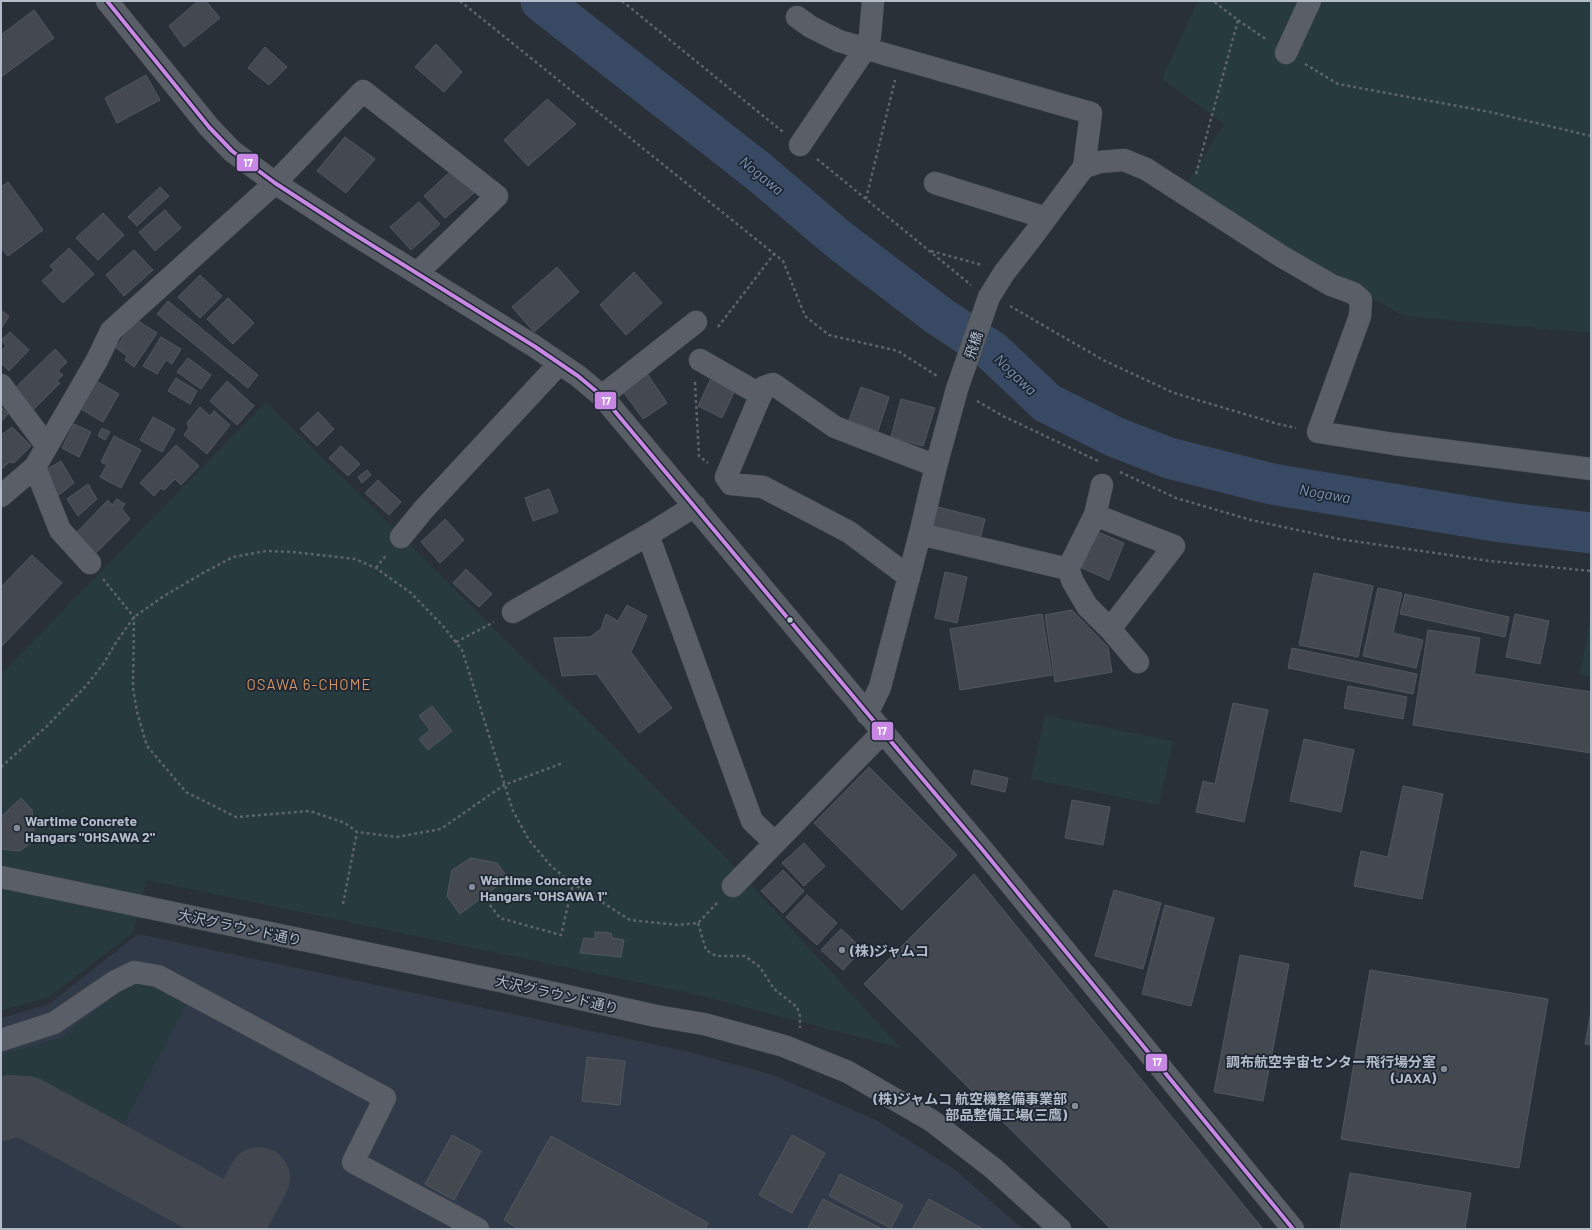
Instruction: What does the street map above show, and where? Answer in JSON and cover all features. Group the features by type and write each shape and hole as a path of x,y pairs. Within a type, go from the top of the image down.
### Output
{"street":[{"path":"107,1 208,127 232,151 275,184 578,376 602,396 867,714 981,848 1293,1229"},
{"path":"800,145 866,49 870,36 873,1"},
{"path":"1286,53 1310,1"},
{"path":"796,17 811,27 839,41 1091,113 1084,167 1100,162 1124,160 1146,169 1281,256 1331,285 1353,293 1361,300 1360,316 1318,432 1402,445 1591,469"},
{"path":"1,496 35,467 97,360 111,331 275,184 363,91 497,196 416,273"},
{"name":"飛橋","path":"867,714 880,687 936,466 960,380 987,303 1004,273 1084,167"},
{"path":"936,183 1046,218"},
{"path":"602,396 696,322"},
{"path":"700,360 761,395"},
{"path":"401,537 424,509 559,364"},
{"path":"909,577 849,532 763,487 731,484 726,477 764,387 772,384 835,427 936,466"},
{"path":"1,385 47,446"},
{"path":"35,467 60,530 90,563"},
{"path":"1102,485 1095,515 1068,569 1073,582 1087,606 1110,629 1138,662"},
{"path":"513,612 648,535 695,506"},
{"path":"1095,515 1174,546 1110,629"},
{"path":"920,534 1068,569"},
{"path":"648,535 752,821 775,843"},
{"path":"733,886 883,732"},
{"name":"大沢グラウンド通り","path":"1,877 505,982 656,1016 704,1024 784,1046 848,1072 932,1121 994,1169 1060,1229"},
{"path":"1,1040 54,1023 114,982 134,972 158,976 385,1098 353,1162 478,1229"}],"path":[{"path":"622,1 979,291 987,303 1000,300 1103,360 1174,393 1278,424 1318,432"},
{"path":"1213,1 1286,53 1338,84 1490,112 1591,136"},
{"path":"1190,198 1238,20"},
{"path":"866,199 901,58"},
{"path":"928,250 1004,273"},
{"path":"696,322 710,339 774,254"},
{"path":"700,360 694,375 700,456 726,477"},
{"path":"1,768 46,727 86,686 104,663 134,617 164,596 233,557 266,551 293,552 355,559 376,568 411,593 427,608 462,650 513,811 529,840 551,866 573,884 630,920 678,926 698,923 733,886"},
{"path":"90,563 134,617 133,688 139,719 147,746 186,792 236,816 310,810 345,823 357,832 397,837 441,829 504,785 563,763"},
{"path":"456,642 513,612"},
{"path":"344,904 357,832"},
{"path":"490,905 500,918 561,935 573,884"},
{"path":"698,923 706,950 716,956 745,956 760,967 774,989 797,1007 800,1016 800,1030"}],"shaded area":[{"path":"138,934 690,1052 773,1075 876,1120 954,1169 1023,1229 1,1229 1,1018 49,1004"}],"green space":[{"path":"1198,1 1591,1 1591,333 1403,316 1185,187 1224,124 1162,79"},
{"path":"266,402 729,861 901,1048 699,995 147,880 133,933 49,997 1,1011 1,674"},
{"path":"1591,614 1591,677 1580,675"},
{"path":"1045,715 1173,741 1159,805 1031,779"},
{"path":"139,981 187,1002 121,1130 28,1079 1,1087 1,1055 60,1038 128,986"}],"building":[{"path":"198,1 206,1 220,18 184,47 169,26"},
{"path":"34,10 54,38 1,77 1,35"},
{"path":"436,44 462,72 444,92 415,67"},
{"path":"265,47 287,67 269,85 248,68"},
{"path":"146,75 160,100 117,123 105,98"},
{"path":"547,99 576,124 528,166 504,140"},
{"path":"345,137 375,159 346,193 317,171"},
{"path":"452,170 474,193 445,218 424,196"},
{"path":"8,182 43,230 8,256 1,248 1,187"},
{"path":"160,187 169,196 137,226 128,217"},
{"path":"419,202 440,224 411,250 390,227"},
{"path":"165,210 181,228 155,251 139,232"},
{"path":"103,213 124,235 98,260 76,238"},
{"path":"69,248 94,274 63,303 42,281 54,270 50,266"},
{"path":"134,250 153,270 124,296 106,275"},
{"path":"557,267 579,292 534,332 512,307"},
{"path":"634,272 662,303 626,335 600,305"},
{"path":"200,275 222,296 200,318 178,297"},
{"path":"228,298 254,323 233,344 207,319"},
{"path":"168,301 258,375 248,388 157,314"},
{"path":"1,310 9,316 1,329"},
{"path":"135,319 157,333 134,367 125,360 127,356 116,348"},
{"path":"10,332 29,350 9,371 1,363 1,351 6,346 1,340"},
{"path":"161,337 181,349 172,364 166,360 157,374 143,366"},
{"path":"55,349 67,362 58,371 63,375 57,381 60,383 34,409 14,389"},
{"path":"188,358 211,375 201,389 177,372"},
{"path":"646,372 667,403 643,419 622,390"},
{"path":"714,372 738,384 722,418 698,406"},
{"path":"176,378 197,391 190,404 168,391"},
{"path":"96,381 119,394 103,422 79,408"},
{"path":"227,381 254,406 237,425 210,401"},
{"path":"861,387 889,397 878,431 849,420"},
{"path":"901,399 935,408 923,446 891,437"},
{"path":"1,407 8,414 1,422"},
{"path":"200,407 210,416 214,411 230,425 207,454 184,435 189,428 187,423"},
{"path":"318,412 334,429 317,446 300,429"},
{"path":"153,417 175,429 162,452 140,440"},
{"path":"74,424 91,432 79,457 62,448"},
{"path":"12,427 31,446 14,463 9,462 1,470 1,435"},
{"path":"102,428 110,432 105,440 98,436"},
{"path":"114,436 141,450 121,488 100,477 107,465 101,462"},
{"path":"176,445 199,466 181,485 175,479 164,490 161,488 154,496 140,483"},
{"path":"341,446 360,464 348,476 329,458"},
{"path":"61,461 74,483 55,498 44,471"},
{"path":"367,470 371,475 362,483 358,477"},
{"path":"378,480 401,502 389,515 365,493"},
{"path":"88,484 97,499 78,516 67,499"},
{"path":"549,489 558,512 533,521 525,498"},
{"path":"117,499 125,504 122,509 130,519 93,556 74,535 108,500 112,505"},
{"path":"938,507 985,519 980,540 933,528"},
{"path":"445,519 464,540 440,563 421,542"},
{"path":"1098,532 1124,543 1109,580 1082,568"},
{"path":"32,555 62,583 1,647 1,587"},
{"path":"466,569 492,594 479,607 453,583"},
{"path":"945,572 967,577 957,623 935,618"},
{"path":"1314,573 1373,586 1358,657 1299,645"},
{"path":"1378,588 1402,593 1393,633 1423,640 1416,668 1363,656"},
{"path":"1405,594 1509,617 1505,637 1400,614"},
{"path":"627,605 647,616 631,652 672,708 639,733 597,674 562,676 554,638 590,637 601,629 606,614 618,621"},
{"path":"1072,610 1108,647 1112,672 1055,682 1045,615"},
{"path":"1042,614 1052,675 960,690 950,629"},
{"path":"1515,614 1549,621 1540,664 1506,657"},
{"path":"1428,630 1480,638 1474,674 1591,692 1591,753 1413,725"},
{"path":"1292,648 1417,674 1413,694 1288,668"},
{"path":"1348,686 1407,697 1403,719 1344,708"},
{"path":"1233,703 1268,710 1244,822 1196,812 1203,781 1215,784"},
{"path":"432,706 452,731 428,750 419,739 430,730 419,716"},
{"path":"1304,739 1354,750 1341,812 1290,801"},
{"path":"869,767 957,855 902,910 814,823"},
{"path":"974,770 1008,778 1005,792 971,784"},
{"path":"1403,786 1443,794 1422,899 1354,886 1361,851 1388,857"},
{"name":"Wartime Concrete Hangars \"OHSAWA 2\"","path":"21,798 32,810 35,840 20,851 1,849 1,817"},
{"path":"1072,800 1110,807 1103,845 1065,838"},
{"path":"804,843 825,866 804,886 782,863"},
{"name":"Wartime Concrete Hangars \"OHSAWA 1\"","path":"471,858 497,863 508,878 460,914 447,896 452,870"},
{"path":"783,870 804,891 783,913 761,891"},
{"name":"(株)ジャムコ 航空機整備事業部 部品整備工場(三鷹)","path":"974,874 1263,1229 1111,1229 864,984"},
{"path":"1114,890 1161,903 1143,969 1095,956"},
{"path":"807,895 837,923 817,945 786,917"},
{"path":"1165,905 1214,918 1191,1006 1142,994"},
{"name":"(株)ジャムコ","path":"841,929 863,949 843,970 821,950"},
{"path":"595,932 611,933 612,938 624,940 621,957 580,953 584,938 595,939"},
{"path":"1240,955 1289,964 1263,1101 1214,1092"},
{"name":"調布航空宇宙センター飛行場分室 (JAXA)","path":"1370,970 1548,999 1519,1168 1341,1139"},
{"path":"1591,1012 1591,1045 1585,1044"},
{"path":"587,1057 625,1061 620,1105 582,1101"},
{"path":"452,1135 481,1151 454,1200 425,1184"},
{"path":"792,1135 825,1153 792,1213 759,1195"},
{"path":"551,1136 708,1223 705,1229 519,1229 504,1220"},
{"path":"1350,1173 1471,1193 1465,1229 1340,1229"},
{"path":"840,1174 903,1205 891,1228 829,1196"},
{"path":"823,1199 882,1229 809,1229 808,1228"},
{"path":"929,1199 983,1229 912,1229"}],"waterway":[{"name":"Nogawa","path":"541,1 758,171 838,239 939,316 992,351 1047,403 1115,437 1169,458 1272,484 1501,522 1591,533"}],"taxiway":[{"path":"1,1110 11,1106 27,1107 209,1206 220,1218 225,1229"},
{"path":"232,1229 259,1178"}],"transit line":[{"name":"17","path":"107,1 209,127 232,151 275,183 349,231 534,346 578,376 602,396 981,848 1293,1229"}],"place":[{"name":"Wartime Concrete Hangars \"OHSAWA 2\"","path":"17,828"},
{"name":"Wartime Concrete Hangars \"OHSAWA 1\"","path":"472,887"},
{"name":"(株)ジャムコ","path":"842,950"},
{"name":"調布航空宇宙センター飛行場分室 (JAXA)","path":"1444,1069"},
{"name":"(株)ジャムコ 航空機整備事業部 部品整備工場(三鷹)","path":"1075,1106"}],"district":[{"name":"OSAWA 6-CHOME","path":"309,684"}]}
